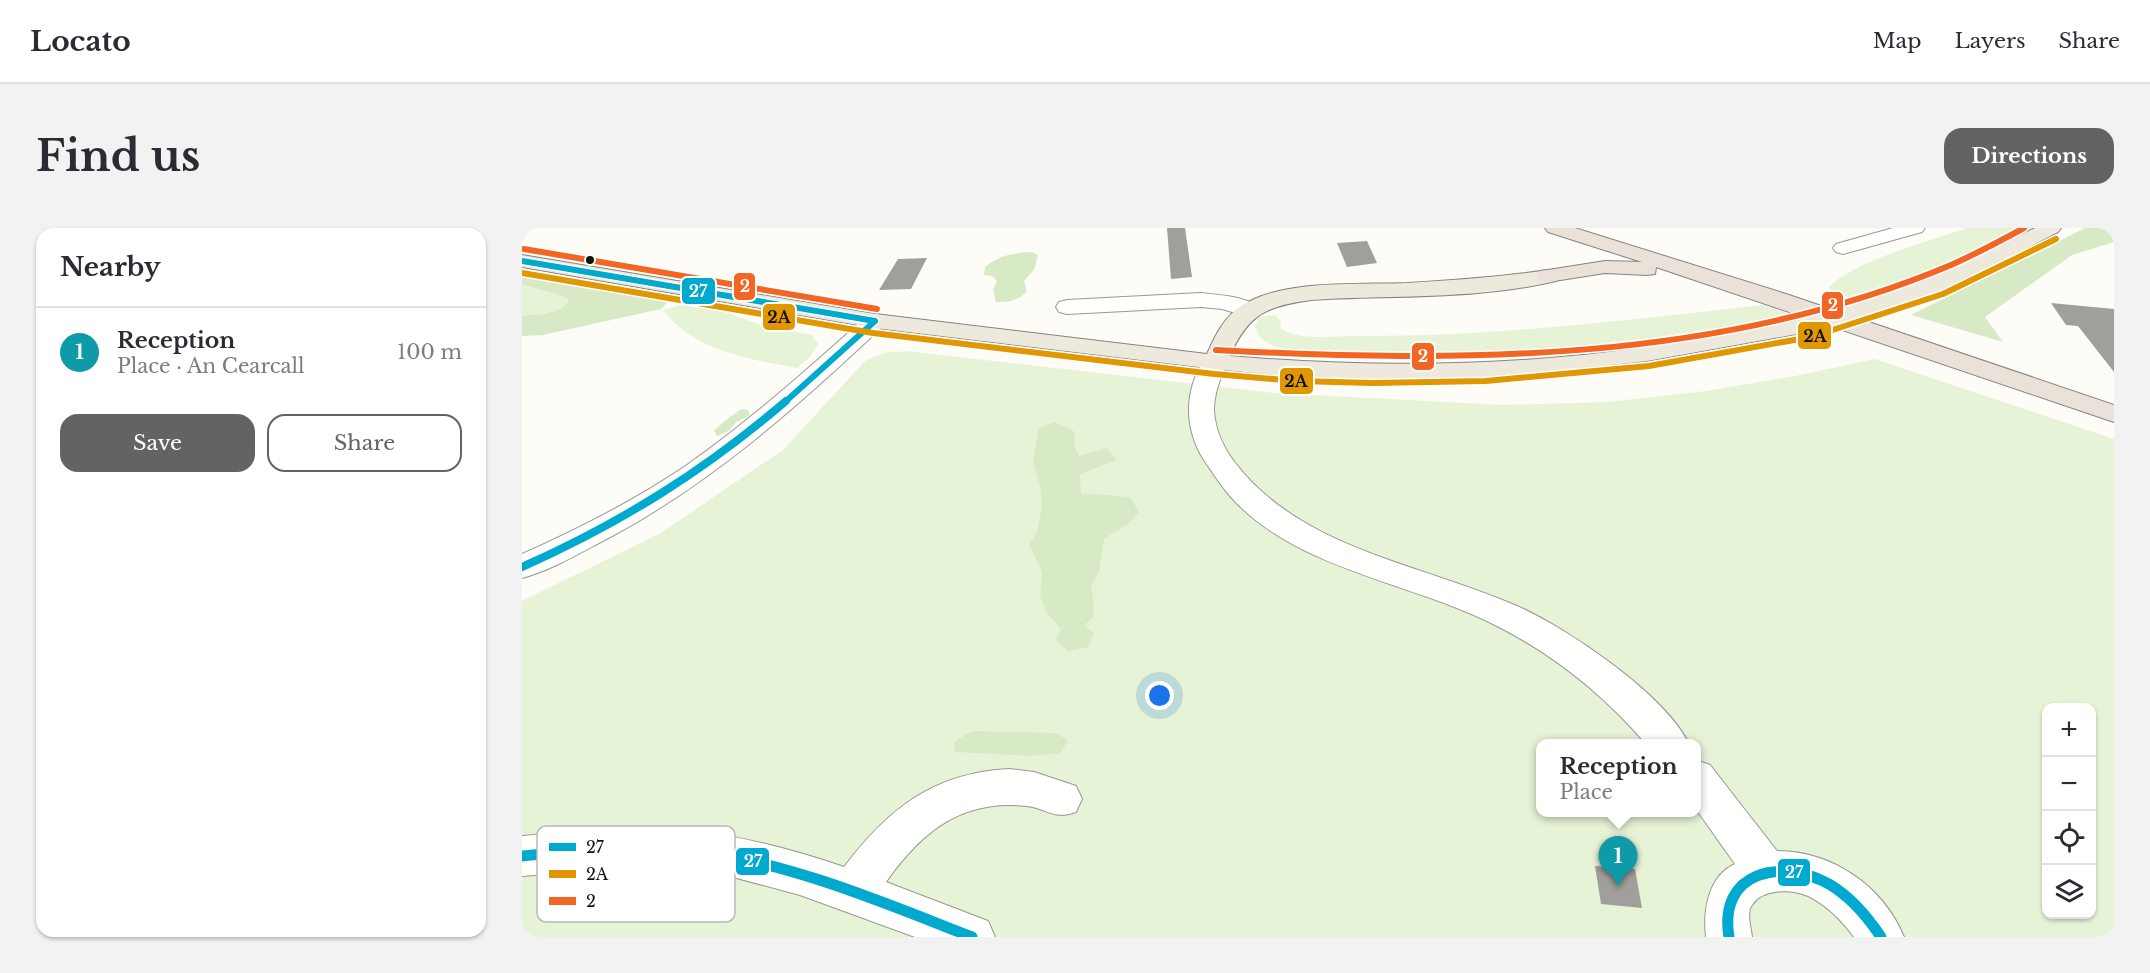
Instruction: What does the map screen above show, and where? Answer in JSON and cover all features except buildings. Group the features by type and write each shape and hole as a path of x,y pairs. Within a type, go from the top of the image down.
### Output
{"highway":[{"path":"1538,228 1566,245 1568,252 1567,259 1548,276"},
{"path":"1555,228 1778,299 2114,414"},
{"path":"1602,228 2114,394"},
{"path":"1548,276 1605,267 1632,267 1673,273 1778,299"}],"main road":[{"path":"522,261 875,321 1215,362 1296,369 1373,371 1486,369 1647,354 1808,325 1939,283 2051,228"},
{"path":"1215,362 1229,332 1238,320 1249,310 1263,303 1304,296 1489,284 1548,276"}],"street":[{"path":"1844,248 1915,228"},
{"path":"1067,307 1201,300 1225,302 1249,310"},
{"path":"522,567 562,549 675,486 745,436 805,388 875,321"},
{"path":"1215,362 1201,409 1207,441 1225,473 1251,500 1284,525 1328,548 1374,567 1463,596 1508,616 1557,644 1635,704 1666,739"},
{"path":"1701,784 1766,871"},
{"path":"852,893 888,845 910,823 932,806 963,794 1000,788 1031,789 1061,799"},
{"path":"522,856 537,855"},
{"path":"735,859 766,865 852,893 972,937"},
{"path":"1729,937 1726,927 1727,906 1735,890 1748,878 1766,871 1787,870 1833,887 1854,903 1872,922 1881,937"}],"green space":[{"path":"1967,228 2021,228 1941,268 1884,291 1877,289 1851,299 1828,288 1855,269 1873,261"},
{"path":"2085,228 2114,228 2114,242 2072,255 1985,317 2003,342 1911,315"},
{"path":"1032,252 1038,255 1034,270 1024,281 1027,291 1013,300 996,302 993,290 997,281 992,276 984,275 985,267 1007,255"},
{"path":"522,271 667,293 674,296 661,309 543,335 522,336 522,316 560,309 569,300 557,294 522,285"},
{"path":"522,285 557,294 569,300 560,309 522,316"},
{"path":"688,303 699,303 764,326 812,335 818,344 810,357 797,368 742,357 706,344 690,335 663,310"},
{"path":"1763,305 1796,316 1715,336 1659,344 1571,353 1482,357 1318,353 1286,350 1265,341 1255,326 1259,317 1275,315 1280,320 1281,329 1298,335 1328,337 1458,334 1509,331"},
{"path":"905,351 1275,393 1502,405 1608,402 1706,391 1795,376 1875,359 2114,439 2114,937 522,937 522,601 659,534 783,450 865,361 884,353"},
{"path":"741,409 748,410 750,415 736,422 729,431 717,436 714,431"},
{"path":"1055,422 1074,431 1075,447 1079,456 1107,448 1117,460 1080,474 1081,493 1130,497 1139,512 1128,524 1104,539 1099,572 1091,587 1094,602 1093,618 1084,625 1094,633 1088,647 1068,651 1055,640 1061,629 1047,613 1040,596 1042,572 1029,544 1037,532 1042,507 1040,486 1033,461 1039,428"},
{"path":"972,731 1057,733 1068,741 1060,753 1030,756 955,752 954,742"}],"transit line":[{"name":"2","path":"1216,350 1400,357 1492,355 1585,350 1676,339 1767,323 1856,299 1953,264 2024,228"},
{"name":"2A","path":"522,273 873,333 1214,374 1296,381 1373,383 1486,381 1649,366 1811,337 1943,294 2056,239"},
{"name":"2","path":"524,249 877,309"},
{"name":"27","path":"522,261 875,321"},
{"name":"27","path":"522,567 617,521 679,484 766,418 875,321"},
{"name":"27","path":"522,856 537,855"},
{"name":"27","path":"735,858 836,886 972,937"},
{"name":"27","path":"1729,937 1727,910 1738,888 1761,874 1775,872 1804,874 1830,885 1859,908 1881,937"}],"place":[{"name":"Reception","path":"1618,886"}]}
